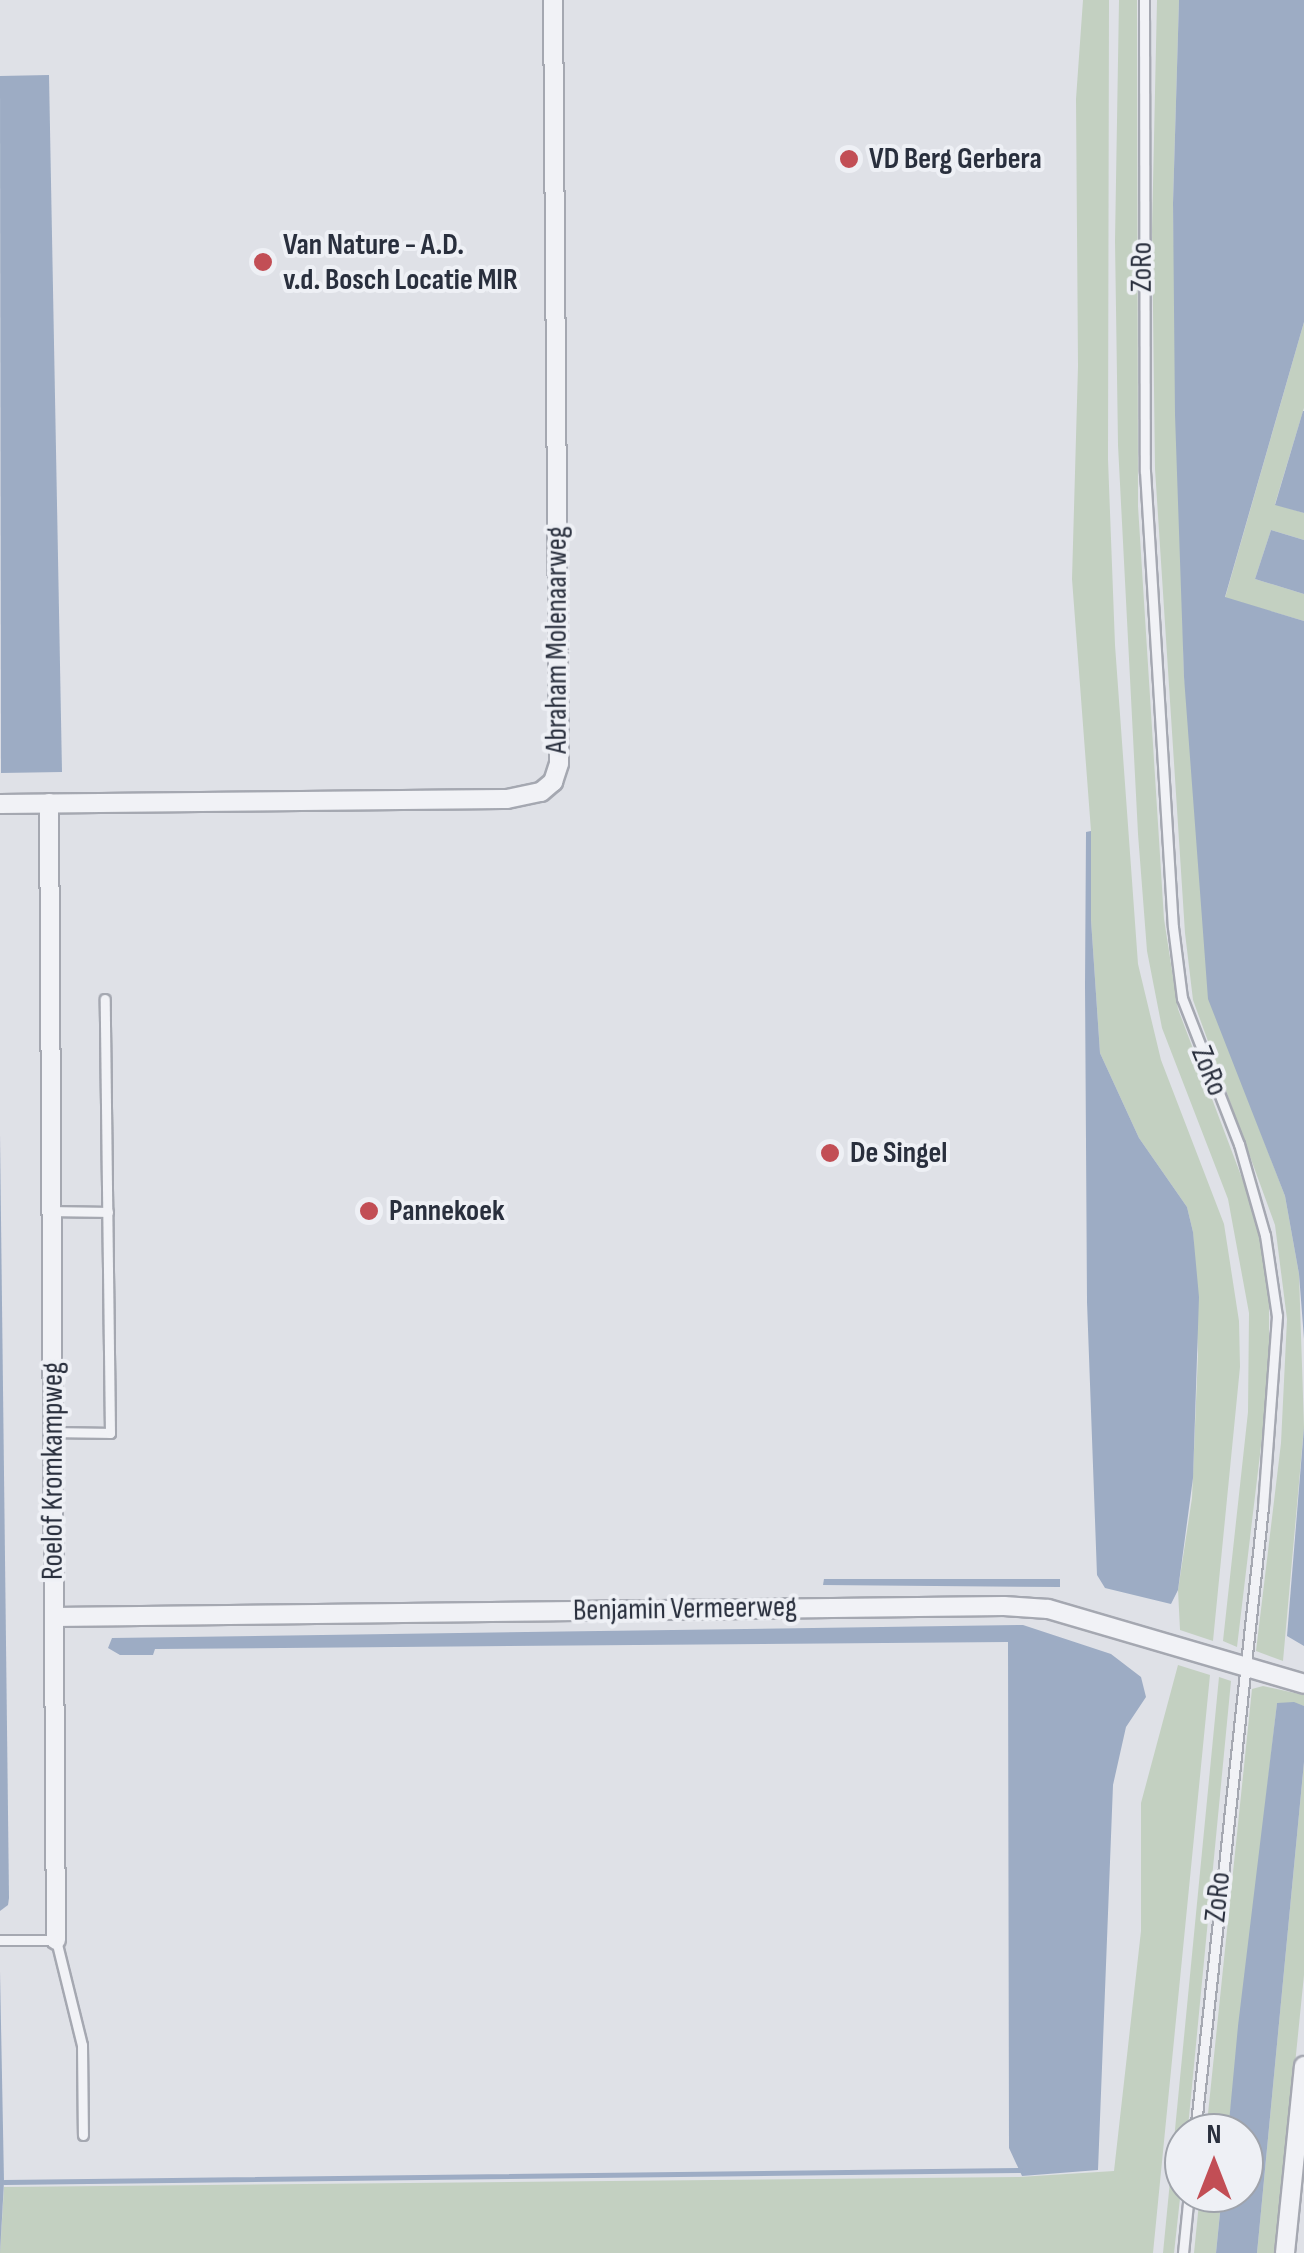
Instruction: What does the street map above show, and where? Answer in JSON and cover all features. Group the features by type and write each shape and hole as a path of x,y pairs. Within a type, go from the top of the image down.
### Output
{"street":[{"name":"Abraham Molenaarweg","path":"0,804 507,799 541,792 553,782 559,743 553,0"},
{"name":"Roelof Kromkampweg","path":"48,804 56,1940"},
{"name":"Benjamin Vermeerweg","path":"54,1617 1004,1606 1048,1609 1304,1684"},
{"path":"1286,2253 1304,2066"}],"lane":[{"name":"ZoRo","path":"1144,0 1145,471 1173,928 1182,998 1239,1144 1265,1235 1277,1316 1267,1472 1197,2113"},
{"path":"53,1432 110,1432 105,999"},
{"path":"51,1211 108,1212"},
{"path":"0,1940 56,1940"},
{"name":"Roelof Kromkampweg","path":"56,1940 82,2044 83,2135"},
{"path":"1184,2253 1187,2213"}],"green space":[{"path":"1083,0 1109,0 1108,459 1115,645 1138,964 1161,1060 1224,1224 1239,1321 1240,1367 1213,1641 1180,1630 1178,1590 1192,1498 1198,1354 1193,1232 1187,1207 1139,1138 1100,1053 1091,920 1091,831 1072,579 1078,366 1076,99"},
{"path":"1119,0 1137,0 1138,506 1164,919 1178,1009 1251,1202 1269,1279 1269,1379 1237,1647 1223,1641 1248,1412 1249,1313 1228,1199 1162,1028 1147,951 1138,834 1118,445 1115,241"},
{"path":"1157,0 1179,0 1173,203 1184,677 1254,1115 1285,1196 1299,1274 1304,1427 1283,1661 1256,1651 1281,1443 1287,1319 1275,1225 1193,1000 1185,933 1155,469 1152,230"},
{"path":"1304,322 1304,408 1275,504 1304,513 1304,540 1271,530 1255,579 1304,594 1304,621 1225,598"},
{"path":"1178,1665 1210,1675 1153,2253 0,2253 4,2187 1019,2177 1114,2171 1141,1931 1141,1803"},
{"path":"1219,1677 1231,1681 1189,2113 1177,2113"},
{"path":"1263,1686 1304,1695 1304,1706 1277,1703 1230,2113 1208,2113 1252,1689"},
{"path":"1304,1762 1304,1975 1276,2253 1257,2253 1261,2213 1264,2213"},
{"path":"1167,2213 1178,2213 1174,2253 1163,2253"},
{"path":"1198,2213 1220,2213 1216,2253 1194,2253"}],"water":[{"path":"1179,0 1304,0 1304,322 1225,597 1304,621 1304,1339 1299,1274 1285,1196 1208,999 1184,677 1175,415 1173,203"},
{"path":"49,75 62,772 1,773 0,76"},
{"path":"1304,411 1304,513 1275,505"},
{"path":"1271,530 1304,540 1304,594 1255,579"},
{"path":"1091,831 1091,920 1100,1053 1139,1138 1187,1207 1193,1232 1199,1297 1193,1478 1178,1590 1171,1604 1105,1588 1097,1575 1087,1302 1086,832"},
{"path":"0,1134 9,1898 8,1905 0,1911"},
{"path":"1304,1427 1304,1646 1287,1636"},
{"path":"824,1579 1060,1579 1060,1587 823,1585"},
{"path":"1023,1625 1111,1654 1141,1677 1146,1697 1126,1727 1113,1785 1098,2170 1022,2176 1009,2148 1008,1642 155,1649 153,1655 120,1655 108,1648 112,1638"},
{"path":"1277,1703 1304,1706 1304,1762 1264,2180 1264,2113 1230,2113"},
{"path":"0,1971 4,2182 0,2253"},
{"path":"1220,2213 1261,2213 1257,2253 1216,2253"}],"waterway":[{"path":"4,2182 1020,2170"}],"place":[{"name":"VD Berg Gerbera","path":"849,159"},
{"name":"Van Nature - A.D. v.d. Bosch Locatie MIR","path":"263,262"},
{"name":"De Singel","path":"830,1153"},
{"name":"Pannekoek","path":"369,1211"}]}
